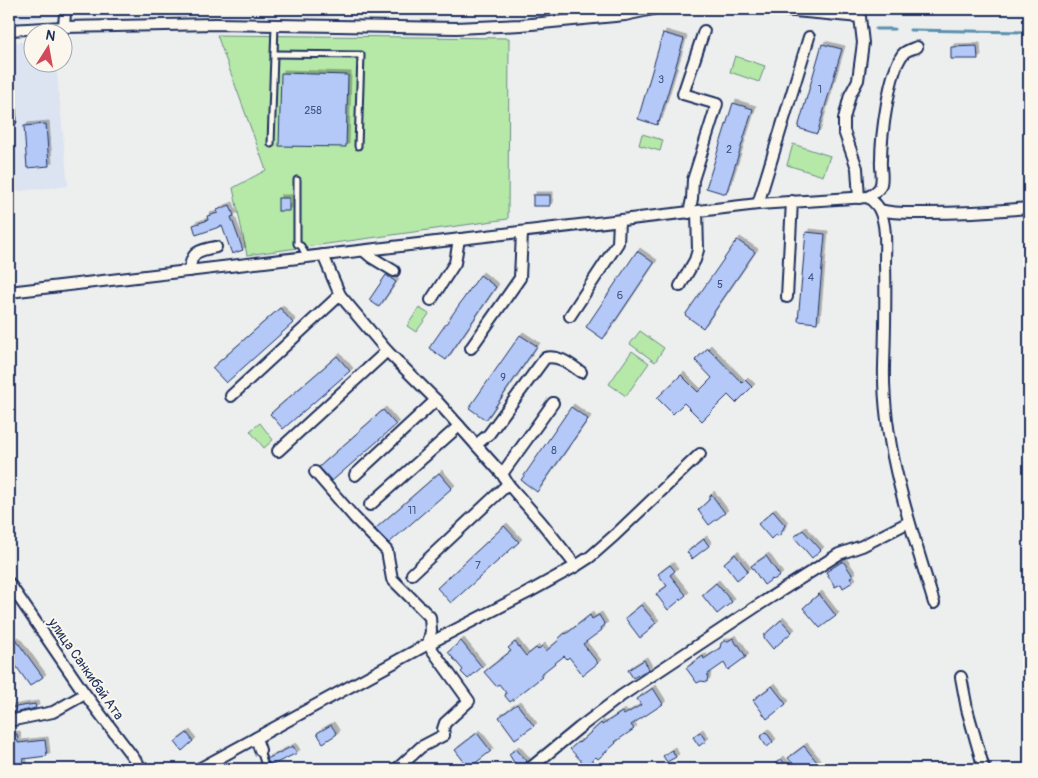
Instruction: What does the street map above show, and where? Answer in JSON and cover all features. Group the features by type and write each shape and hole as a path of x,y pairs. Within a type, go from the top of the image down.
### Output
{"street":[{"path":"72,27 215,24 456,28 510,26 625,15 653,9"},
{"path":"773,9 860,17 863,43 858,80 850,95 844,119 844,131 857,168 863,197"},
{"path":"9,30 22,29"},
{"path":"680,286 696,260 698,250 692,199 693,180 718,104 683,94 704,31"},
{"path":"758,204 809,38"},
{"path":"9,292 758,204 863,197 876,192 880,186 882,178 880,162 882,137 891,82 896,68 906,51 917,47"},
{"path":"863,197 876,203 884,223 886,325 884,368 890,434 909,522 934,603"},
{"path":"787,297 792,201"},
{"path":"880,210 903,213 960,214 1029,208"},
{"path":"570,316 618,243 618,221"},
{"path":"471,348 520,278 522,233"},
{"path":"430,300 455,263 459,239"},
{"path":"190,271 190,263 196,253 204,249 216,247"},
{"path":"364,250 371,257 394,271"},
{"path":"323,256 340,295 387,351 436,400 502,474 508,484 576,566"},
{"path":"231,396 340,295"},
{"path":"278,451 387,351"},
{"path":"476,445 489,434 545,358 556,356 581,372"},
{"path":"355,475 436,400"},
{"path":"502,474 553,403"},
{"path":"370,505 459,426"},
{"path":"199,769 576,566 590,557 615,535 700,454"},
{"path":"315,472 354,517 387,550 392,579 430,617 431,631 428,644 469,701 445,723 444,736 421,748 397,769"},
{"path":"412,574 508,484"},
{"path":"529,769 621,696 705,640 839,554 862,546 909,522"},
{"name":"улица Санкибай Ата","path":"9,583 85,694 141,769"},
{"path":"961,677 967,709 984,769"},
{"path":"9,721 53,712 85,694"},
{"path":"256,738 260,750"}],"lane":[{"path":"271,144 275,25"},
{"path":"274,54 362,55 358,146"},
{"path":"9,75 12,121"},
{"path":"297,180 297,244 301,246 307,257"},
{"path":"260,750 266,769"}],"shaded area":[{"path":"9,9 126,9 9,21"},
{"path":"22,42 22,72 57,72 68,186 9,192 9,43"}],"green space":[{"path":"217,35 509,38 508,219 247,255 233,188 266,170"},
{"path":"735,56 765,66 759,82 730,72"},
{"path":"642,134 663,140 660,151 639,145"},
{"path":"793,144 830,156 823,176 787,165"},
{"path":"419,308 429,314 416,332 407,326"},
{"path":"640,331 664,348 655,362 630,344"},
{"path":"632,351 649,363 626,396 609,384"},
{"path":"260,423 273,440 264,448 250,431"}],"building":[{"path":"663,33 684,39 657,125 638,119"},
{"path":"822,44 842,49 817,134 798,128"},
{"path":"977,46 978,59 951,59 951,47"},
{"path":"281,73 348,75 346,147 279,146"},
{"path":"733,103 753,109 726,194 706,188"},
{"path":"46,124 49,166 27,168 24,126"},
{"path":"533,195 550,195 550,206 533,206"},
{"path":"278,198 289,198 289,211 278,211"},
{"path":"230,205 234,216 231,217 243,250 232,254 222,226 196,235 193,225 208,220 207,216 218,213 217,210"},
{"path":"806,232 825,234 817,323 798,321"},
{"path":"737,240 755,252 703,328 685,315"},
{"path":"637,251 654,263 603,339 586,327"},
{"path":"386,275 396,282 379,307 369,300"},
{"path":"480,275 496,287 446,360 429,348"},
{"path":"280,308 293,323 226,383 212,368"},
{"path":"520,335 537,346 486,420 469,408"},
{"path":"708,348 742,383 745,380 752,387 736,403 728,395 702,421 684,403 673,414 657,398 681,375 698,392 712,378 695,360"},
{"path":"337,356 350,371 283,429 270,414"},
{"path":"571,407 588,419 537,492 521,480"},
{"path":"383,410 396,425 332,481 319,467"},
{"path":"439,473 452,488 389,543 375,529"},
{"path":"711,494 725,513 709,525 698,510 708,501"},
{"path":"773,511 785,525 780,535 775,535 771,539 758,524"},
{"path":"504,526 519,542 451,603 437,588"},
{"path":"803,530 821,550 812,558 794,537"},
{"path":"704,539 709,546 692,559 687,552"},
{"path":"735,554 748,571 737,580 724,563"},
{"path":"766,556 780,576 764,585 751,566"},
{"path":"843,561 853,576 850,577 853,582 843,588 841,584 835,587 826,572"},
{"path":"670,565 675,571 670,575 686,595 668,610 656,594 667,586 658,574"},
{"path":"716,583 732,602 717,614 702,595"},
{"path":"819,594 836,616 820,628 803,608"},
{"path":"641,605 656,623 640,638 625,618"},
{"path":"590,615 592,619 599,615 605,625 601,628 602,630 583,644 598,663 583,675 569,657 567,659 564,656 540,675 542,677 510,702 499,684 496,686 484,672 511,651 508,648 515,642 526,656 542,646 546,651 565,633"},
{"path":"781,620 792,632 773,649 764,638 764,635"},
{"path":"733,638 746,657 728,670 724,663 708,674 707,682 701,681 697,683 686,668 703,656 704,659 720,648 721,643"},
{"path":"16,640 43,677 30,686 9,656 9,643"},
{"path":"461,641 482,667 468,679 448,652"},
{"path":"644,660 649,669 633,678 628,670"},
{"path":"772,686 786,704 767,719 753,700"},
{"path":"653,688 663,704 631,725 634,729 615,742 598,759 596,757 586,766 570,749 601,723 602,725 622,712 624,715 641,705 637,699"},
{"path":"35,704 36,708 9,714 9,708"},
{"path":"517,704 534,726 515,739 499,717"},
{"path":"331,725 337,734 323,743 317,733"},
{"path":"700,732 706,741 699,746 693,737"},
{"path":"766,732 773,742 767,747 760,737"},
{"path":"187,733 193,741 182,751 175,742"},
{"path":"477,733 491,751 469,768 455,750"},
{"path":"17,734 18,743 45,740 47,756 23,759 25,769 9,769 9,735"},
{"path":"293,746 297,753 270,766 267,759"},
{"path":"804,746 817,762 808,769 797,769 788,758"},
{"path":"516,749 527,761 522,769 513,761 509,754"},
{"path":"672,750 676,757 667,762 663,756"},
{"path":"781,759 789,769 769,769"}],"waterway":[{"path":"876,29 894,29"},
{"path":"910,30 1029,32"}]}
